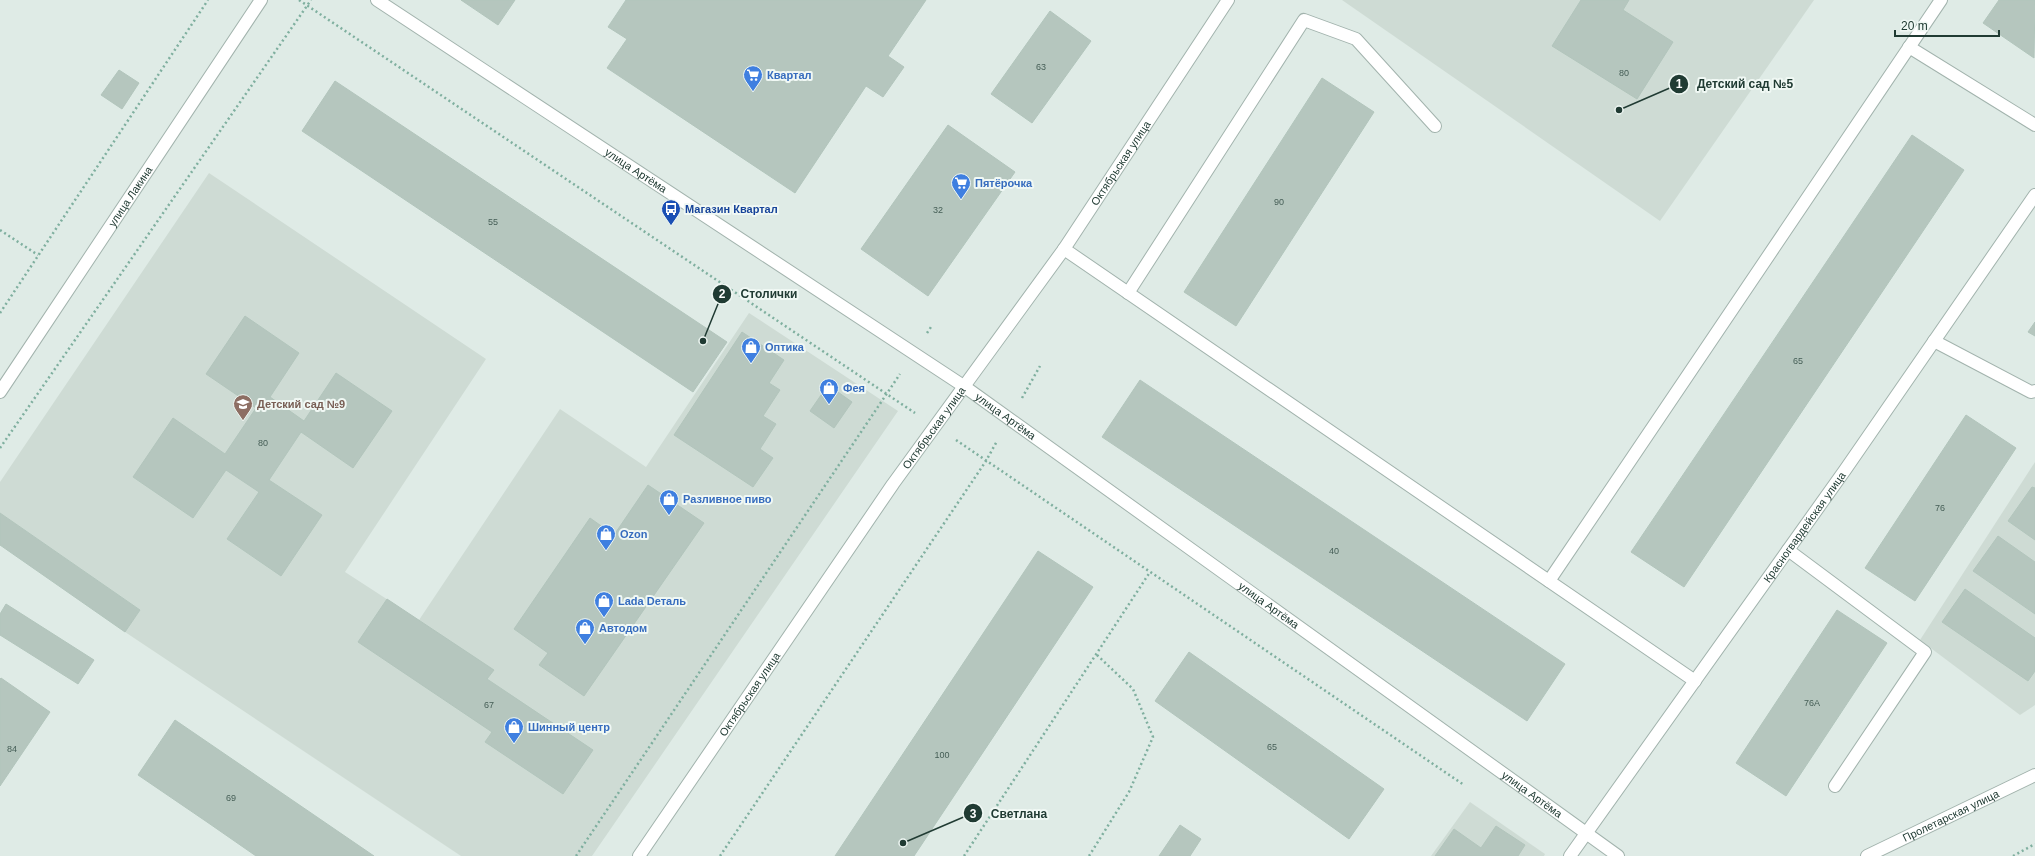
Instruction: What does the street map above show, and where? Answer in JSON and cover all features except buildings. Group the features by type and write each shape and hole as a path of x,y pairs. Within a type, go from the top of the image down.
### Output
{"street":[{"name":"улица Лакина","path":"0,392 261,0"},
{"name":"улица Артёма","path":"377,0 965,387 1618,856"},
{"name":"Октябрьская улица","path":"639,856 893,484 936,427 1064,249 1228,0"},
{"path":"1549,581 1941,0"},
{"path":"1128,293 1304,20 1356,39 1435,126"},
{"path":"1909,47 2035,125"},
{"name":"Красногвардейская улица","path":"1570,856 1788,550 2035,195"},
{"path":"1064,249 1695,681"},
{"path":"1934,341 2031,392 2035,390"},
{"path":"1788,550 1925,652 1835,786"},
{"name":"Пролетарская улица","path":"1867,856 2035,775"}],"path":[{"path":"0,313 208,0"},
{"path":"299,0 936,427 1464,785"},
{"path":"0,448 311,0"},
{"path":"0,230 38,255"},
{"path":"576,856 931,327"},
{"path":"720,856 986,461 1040,366"},
{"path":"964,856 1150,572"},
{"path":"1089,856 1129,792 1153,738 1133,689 1097,654"},
{"path":"2013,856 2035,844"}],"shaded area":[{"path":"1342,0 1814,0 1660,221"},
{"path":"209,173 486,359 345,572 419,620 560,409 646,467 749,313 898,411 592,856 461,856 125,632 140,610 0,513 0,482"},
{"path":"2035,462 2035,705 2020,715 1920,640"},
{"path":"1470,802 1545,854 1544,856 1431,856"}],"place":[{"name":"Квартал","path":"753,92"},
{"name":"Детский сад №5","path":"1619,110"},
{"name":"Пятёрочка","path":"961,200"},
{"name":"Магазин Квартал","path":"671,226"},
{"name":"Столички","path":"703,341"},
{"name":"Оптика","path":"751,364"},
{"name":"Фея","path":"829,405"},
{"name":"Детский сад №9","path":"243,421"},
{"name":"Разливное пиво","path":"669,516"},
{"name":"Ozon","path":"606,551"},
{"name":"Lada Dеталь","path":"604,618"},
{"name":"Автодом","path":"585,645"},
{"name":"Шинный центр","path":"514,744"},
{"name":"Светлана","path":"903,843"}]}
